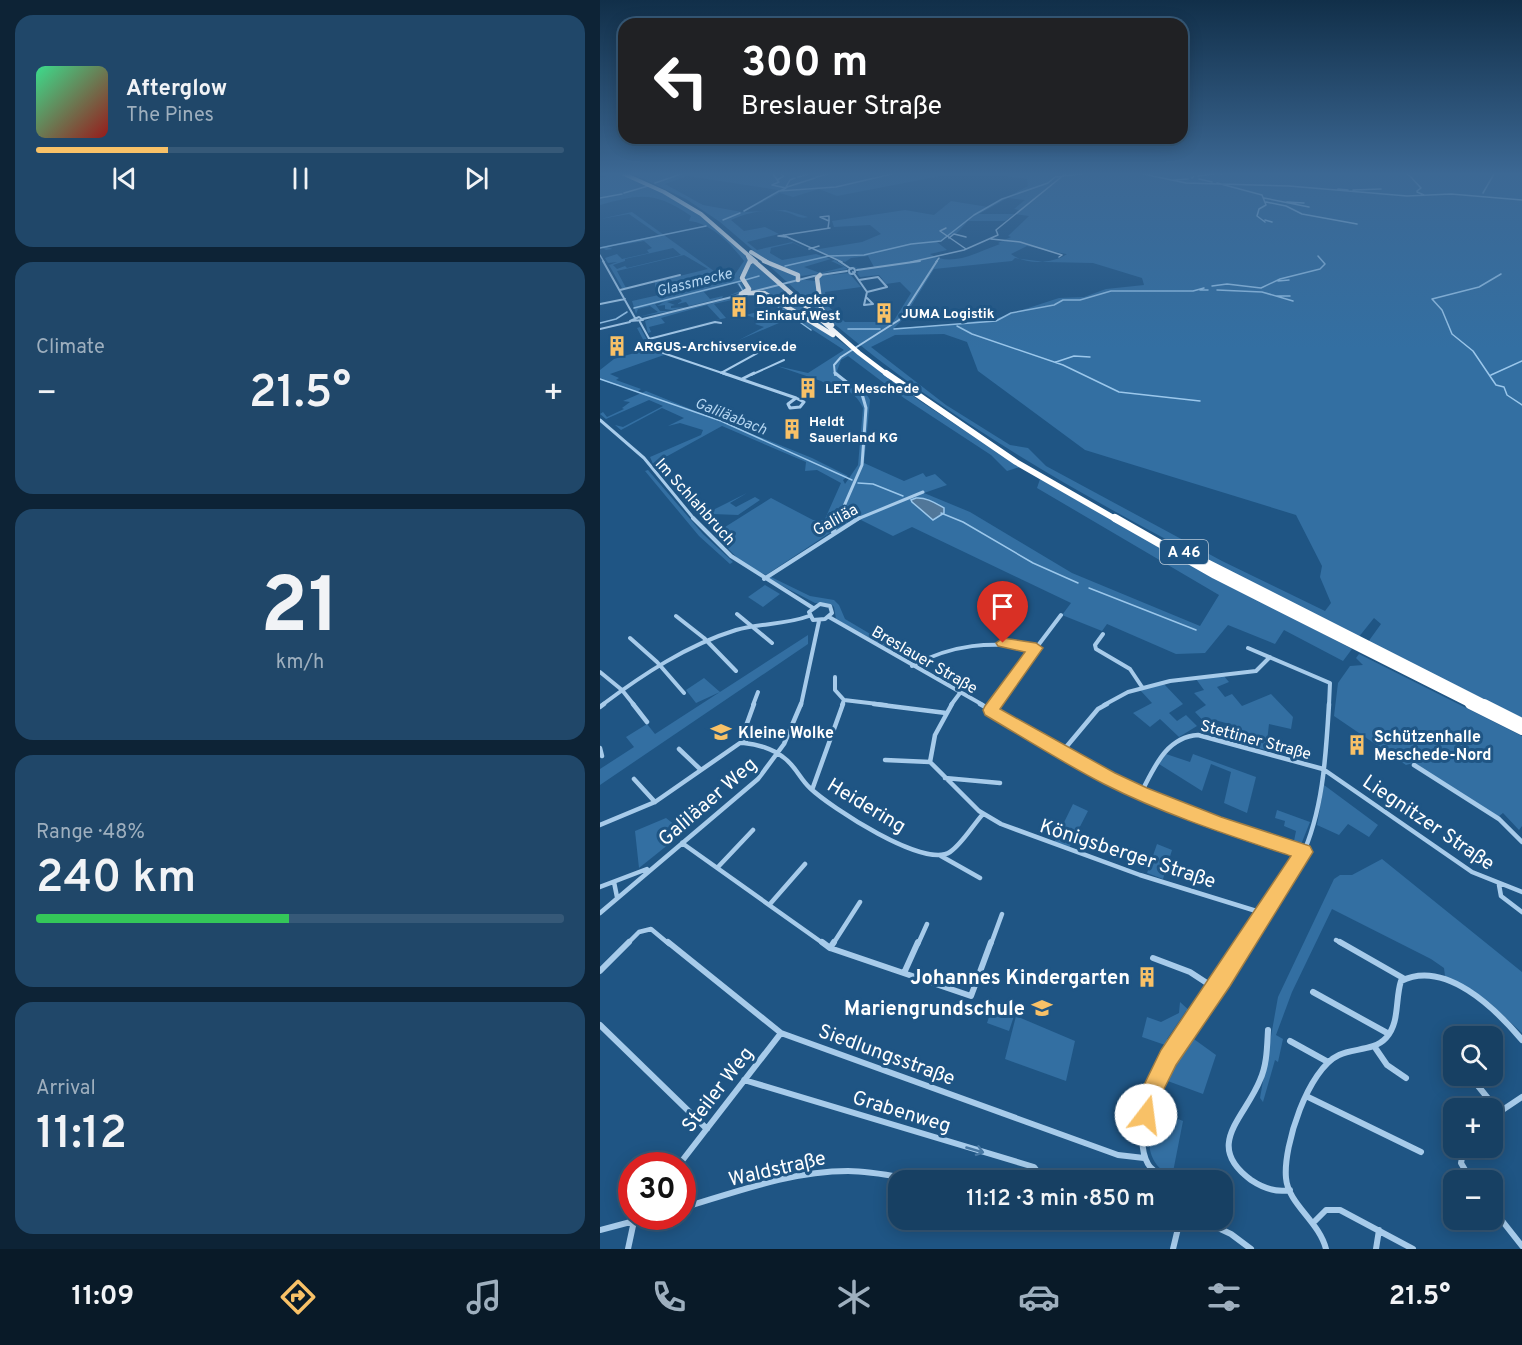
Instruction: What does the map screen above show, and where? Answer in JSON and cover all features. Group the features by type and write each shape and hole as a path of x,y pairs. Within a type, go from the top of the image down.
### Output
{"highway":[{"name":"A 46","path":"726,232 852,345 976,436 1104,514 1268,603 1522,730"},
{"path":"746,250 798,277 818,278 822,310 833,326"},
{"path":"745,292 742,275 751,262 746,250"},
{"name":"A 46","path":"783,284 852,345"},
{"path":"745,292 755,291"},
{"path":"745,292 763,291 852,345"},
{"name":"A 46","path":"861,352 958,419 1108,511 1293,609 1522,723"}],"street":[{"path":"801,232 778,237 787,237 808,249 857,270 939,258 966,250 998,235 997,232"},
{"path":"942,232 966,250"},
{"path":"948,237 954,234 966,237"},
{"path":"990,239 1023,243 1062,255 1059,257"},
{"path":"808,249 819,246"},
{"path":"600,255 635,318"},
{"path":"833,532 862,465 866,408 862,394 835,376 834,365 842,357 901,317 939,258"},
{"path":"847,272 851,269"},
{"path":"818,278 857,270"},
{"path":"854,272 867,292 867,298"},
{"path":"620,290 680,275"},
{"path":"755,291 763,291 798,277"},
{"path":"859,280 878,277 887,287 867,292"},
{"path":"630,322 635,318 643,319 745,292"},
{"path":"600,304 625,299"},
{"path":"600,329 639,322 643,319"},
{"path":"639,322 649,339 666,354 796,398 804,404 798,408 789,407 789,403 796,398"},
{"path":"649,339 708,324"},
{"path":"721,373 764,350"},
{"path":"741,380 784,360"},
{"name":"Im Schlahbruch","path":"600,420 631,446 714,541 744,566 813,608"},
{"name":"Galiläa","path":"764,579 859,517 923,492"},
{"name":"Breslauer Straße","path":"813,608 823,604 830,606 833,611 830,616 912,666 1062,752 1141,793 1220,824 1304,852"},
{"path":"600,707 622,690 707,641 754,627 790,623 809,616 813,608"},
{"path":"737,614 772,643"},
{"path":"990,710 1061,615"},
{"path":"676,616 707,641 736,671"},
{"path":"809,616 819,621 830,616"},
{"name":"Galiläaer Weg","path":"600,913 758,779 780,754 799,715 819,621"},
{"path":"1104,634 1095,645 1096,649 1130,669 1142,687"},
{"path":"630,638 662,667 684,693"},
{"path":"912,666 945,650 970,645 1003,643 1036,648"},
{"path":"1152,1170 1144,1158 1146,1115 1156,1082 1169,1058 1266,914 1304,852 1313,830 1323,769 1329,682 1248,648"},
{"path":"1062,752 1098,709 1142,687 1177,680 1253,671 1265,665 1270,657"},
{"path":"600,672 622,690 647,722"},
{"path":"835,677 835,690 844,700 946,713"},
{"path":"758,692 742,737 747,742 780,754"},
{"path":"941,856 949,853 983,814 930,762 930,750 946,713 960,693"},
{"name":"Heidering","path":"812,790 844,700"},
{"name":"Stettiner Straße","path":"1141,793 1165,752 1177,740 1189,734 1323,769"},
{"path":"600,825 655,802 740,743 747,742"},
{"path":"600,748 602,756"},
{"path":"680,749 701,770"},
{"name":"Heidering","path":"780,754 812,790 876,833 896,842 941,856 981,878"},
{"path":"885,760 930,762"},
{"path":"1414,765 1499,819 1522,842"},
{"name":"Liegnitzer Straße","path":"1323,769 1467,869 1499,885 1522,892"},
{"path":"945,777 1000,783"},
{"path":"634,779 655,802"},
{"name":"Königsberger Straße","path":"983,814 1077,854 1266,914"},
{"path":"718,867 753,830"},
{"path":"682,843 830,948 971,996 1002,914"},
{"path":"770,904 805,864"},
{"path":"600,887 651,868"},
{"path":"614,882 617,897"},
{"path":"1499,885 1501,896 1522,912"},
{"path":"830,948 860,902"},
{"path":"904,973 927,924"},
{"name":"Siedlungsstraße","path":"600,971 645,930 655,930 781,1033 1098,1148 1126,1156 1144,1158"},
{"path":"1336,940 1403,978 1419,973 1436,977 1480,999 1504,1019 1522,1040"},
{"path":"1153,958 1191,972 1216,989"},
{"path":"1326,1249 1323,1235 1315,1221 1290,1190 1287,1168 1306,1096 1316,1074 1328,1062 1340,1054 1374,1046 1389,1034 1395,1020 1397,991 1403,978"},
{"path":"1313,992 1389,1034"},
{"path":"600,1025 707,1129"},
{"path":"1268,1030 1261,1078 1233,1128 1227,1148 1234,1167 1250,1179 1273,1192 1290,1190"},
{"name":"Steiler Weg","path":"689,1152 781,1033"},
{"path":"1290,1041 1328,1062"},
{"path":"1374,1046 1388,1065 1406,1078"},
{"name":"Grabenweg","path":"744,1080 1038,1170"},
{"path":"1478,1086 1488,1098"},
{"path":"1306,1096 1421,1152"},
{"path":"1503,1109 1522,1097"},
{"name":"Waldstraße","path":"696,1204 801,1176 827,1172 861,1172 888,1176"},
{"path":"1315,1221 1326,1210 1335,1209 1413,1249"},
{"path":"1503,1222 1522,1246"},
{"path":"600,1230 618,1224"},
{"path":"628,1249 633,1230"},
{"path":"1173,1249 1178,1230"},
{"path":"1222,1230 1251,1249"},
{"path":"1376,1249 1379,1230"}],"shaded area":[{"path":"655,232 660,232 725,279 733,277 744,261 716,232 723,233 749,259 749,263 739,277 746,291 728,296 742,290 736,283 704,292 710,299 723,296 722,298 689,306 686,302 677,304 682,301 680,299 667,302 675,305 671,308 686,307 672,310 665,309 665,305 657,306 664,302 655,304 660,311 670,311 638,317 658,312 650,306 638,309 636,314 632,301 703,285 718,278 712,276 693,283 688,279 680,281 689,287 662,293 655,287 655,282 708,269 684,255 617,271 626,288 622,288 609,265 617,262 608,263 605,258 617,254 622,259 649,253 647,250 652,248 644,241 608,247 612,249 606,250 600,247 659,235","holes":["673,248 681,255 627,268 625,266 617,269 613,265 625,259"]},
{"path":"732,232 776,232 779,234 747,242 757,250 792,242 814,253 793,243 771,248 770,253 782,260 816,254 831,259 804,267 820,273 844,267 831,261 835,260 848,269 802,276 762,258"},
{"path":"879,232 958,232 937,242 947,250 930,254 938,258 956,259 1000,244 998,243 1011,237 1008,236 1012,232 1522,232 1522,718 1368,642 1381,624 1374,618 1358,638 1086,496 956,415 893,371 833,323 823,308 818,277 849,273 861,287 825,292 827,305 845,322 893,322 911,293 900,282 886,284 879,275 860,277 857,273 860,270 850,265 860,269 874,267 868,256 851,258 845,262 813,250 862,242 881,234","holes":["1027,246 1067,254 1042,262 1093,263 1142,278 1144,285 1106,289 1084,297 1059,298 998,318 948,325 894,328 903,319 934,269 1012,261 1015,258 1020,259 1011,254","944,334 967,342 978,371 1085,450 1296,515 1322,566 1320,577 1331,603 1325,611 1222,561 1046,466 1028,448 1010,445 946,405 871,347 895,335"]},
{"path":"753,261 828,330 763,291 767,289 752,290 744,277"},
{"path":"765,262 797,275 797,279 816,281 822,314"},
{"path":"754,295 714,304 726,318 669,332 720,319 707,305 661,318 665,323 649,327 651,332 648,333 645,321 655,317 742,296"},
{"path":"759,295 764,295 840,341 917,399 1020,467 1007,471 991,455 904,398 848,356 841,360 837,371 840,376 863,391 870,400 864,463 904,481 923,473 926,477 935,474 947,485 924,493 970,512 1072,573 1200,626 1219,595 1037,488 1040,479 1194,566 1352,649 1343,661 1284,630 1275,644 1228,625 1205,653 1176,654 1107,624 1102,631 1062,615 1071,603 912,527 893,536 859,519 828,534 766,575 743,564 714,534 771,498 813,520 827,520 825,519 841,483 817,470 805,471 806,462 722,426 653,464 650,457 701,435 703,430 680,423 668,426 684,418 662,408 621,430 615,425 623,427 663,406 649,400 606,419 600,414 603,412 607,417 624,409 622,408 630,402 623,401 646,391 812,458 848,476 843,480 845,484 858,465 863,408 861,404 842,387 834,389 821,381 777,366 808,373 844,350"},
{"path":"768,309 786,320 739,340 764,327 755,324 761,320 746,315"},
{"path":"640,327 652,349 664,355 610,374 619,378 616,380 641,389 637,392 600,380 600,370 614,359 648,349 637,328"},
{"path":"648,470 703,534 733,562 730,564 699,536 645,471"},
{"path":"747,493 730,503 736,507 755,497 760,500 738,515 712,514 711,511"},
{"path":"927,499 937,504 944,508 944,513 933,520 912,502 911,500"},
{"path":"771,577 810,596 834,600 839,605 845,619 894,648 893,651 836,619 834,607 831,604 815,603 769,579"},
{"path":"765,585 780,594 763,607 748,597"},
{"path":"808,635 808,644 600,785 600,769 634,747 626,737 647,724 655,734"},
{"path":"1359,654 1522,736 1522,826 1519,830 1503,813 1498,817 1413,763 1406,765 1334,716 1338,683 1350,666 1363,665 1356,658"},
{"path":"1224,676 1229,682 1217,687 1225,697 1232,694 1242,706 1271,694 1293,717 1291,729 1269,724 1266,750 1230,740 1233,725 1215,720 1207,725 1195,712 1206,705 1194,693 1204,690 1196,679"},
{"path":"704,678 720,692 696,703 686,690"},
{"path":"1164,684 1183,704 1169,713 1177,721 1186,715 1197,726 1179,737 1160,719 1150,727 1133,713 1152,703 1140,690"},
{"path":"1166,754 1190,762 1193,754 1256,777 1247,813 1224,803 1231,772 1211,764 1202,791 1159,764"},
{"path":"1324,785 1378,825 1369,837 1348,824 1339,835 1317,825"},
{"path":"1073,804 1088,811 1069,848 1054,843"},
{"path":"1277,810 1310,822 1300,847 1282,841 1283,838 1294,841 1296,831 1284,826 1285,821 1275,818"},
{"path":"666,818 684,832 639,868 635,831"},
{"path":"1157,844 1172,850 1163,879 1147,873"},
{"path":"1382,859 1522,972 1522,1033 1489,1002 1445,976 1444,968 1431,959 1332,909 1292,992 1276,1035 1283,1039 1278,1062 1275,1060 1263,1102 1260,1098 1278,997 1334,879 1340,875 1352,875"},
{"path":"1180,1002 1191,1012 1190,1014 1186,1011 1167,1039 1170,1042 1168,1046 1142,1037 1147,1017 1161,1022 1179,1013"},
{"path":"992,1008 1014,1016 1009,1031 987,1023"},
{"path":"1016,1016 1075,1041 1066,1081 1005,1059"},
{"path":"1191,1037 1216,1055 1203,1094 1165,1080"},
{"path":"1154,1109 1183,1121 1173,1170 1162,1170 1155,1163 1152,1155 1149,1146 1149,1126 1150,1115 1153,1115"}],"waterway":[{"path":"600,248 676,232"},
{"name":"Glassmecke","path":"785,266 829,256 864,255 911,244 941,241 952,232"},
{"path":"1212,286 1227,284 1261,288 1280,279 1320,269 1325,264 1318,256"},
{"path":"1501,274 1479,287 1432,299 1442,310 1452,334 1473,351 1496,385 1504,387 1507,395 1522,405"},
{"name":"Glassmecke","path":"745,280 759,276"},
{"path":"1278,281 1289,280"},
{"name":"Glassmecke","path":"634,308 741,281"},
{"path":"739,284 743,291"},
{"path":"894,329 996,321 1011,313 1054,305 1063,300 1080,300 1111,291 1193,291 1204,288"},
{"path":"1200,290 1208,290"},
{"path":"1217,290 1262,292 1293,301"},
{"path":"763,296 811,330"},
{"path":"1276,296 1290,296"},
{"name":"Glassmecke","path":"600,323 616,319 627,312"},
{"path":"957,326 972,334 1063,365 1119,392 1200,401"},
{"path":"848,329 880,329"},
{"path":"1056,362 1074,356 1090,357"},
{"path":"1491,375 1522,361"},
{"name":"Galiläabach","path":"600,379 721,421 852,480"},
{"name":"Galiläabach","path":"858,483 873,484 903,496"},
{"name":"Galiläabach","path":"941,513 963,522 1033,563 1078,583"},
{"name":"Galiläabach","path":"1089,588 1196,630"}],"place":[{"name":"Dachdecker Einkauf West","path":"739,307"},
{"name":"JUMA Logistik","path":"884,313"},
{"name":"ARGUS-Archivservice.de","path":"617,346"},
{"name":"LET Meschede","path":"808,388"},
{"name":"Heldt Sauerland KG","path":"792,429"},
{"name":"Kleine Wolke","path":"721,732"},
{"name":"Schützenhalle Meschede-Nord","path":"1357,745"},
{"name":"Johannes Kindergarten","path":"1147,977"},
{"name":"Mariengrundschule","path":"1042,1008"}],"route":[{"path":"1003,643 1036,648 990,710 1109,778 1141,793 1220,824 1304,852 1223,979 1169,1058 1153,1089 1146,1115"}]}
